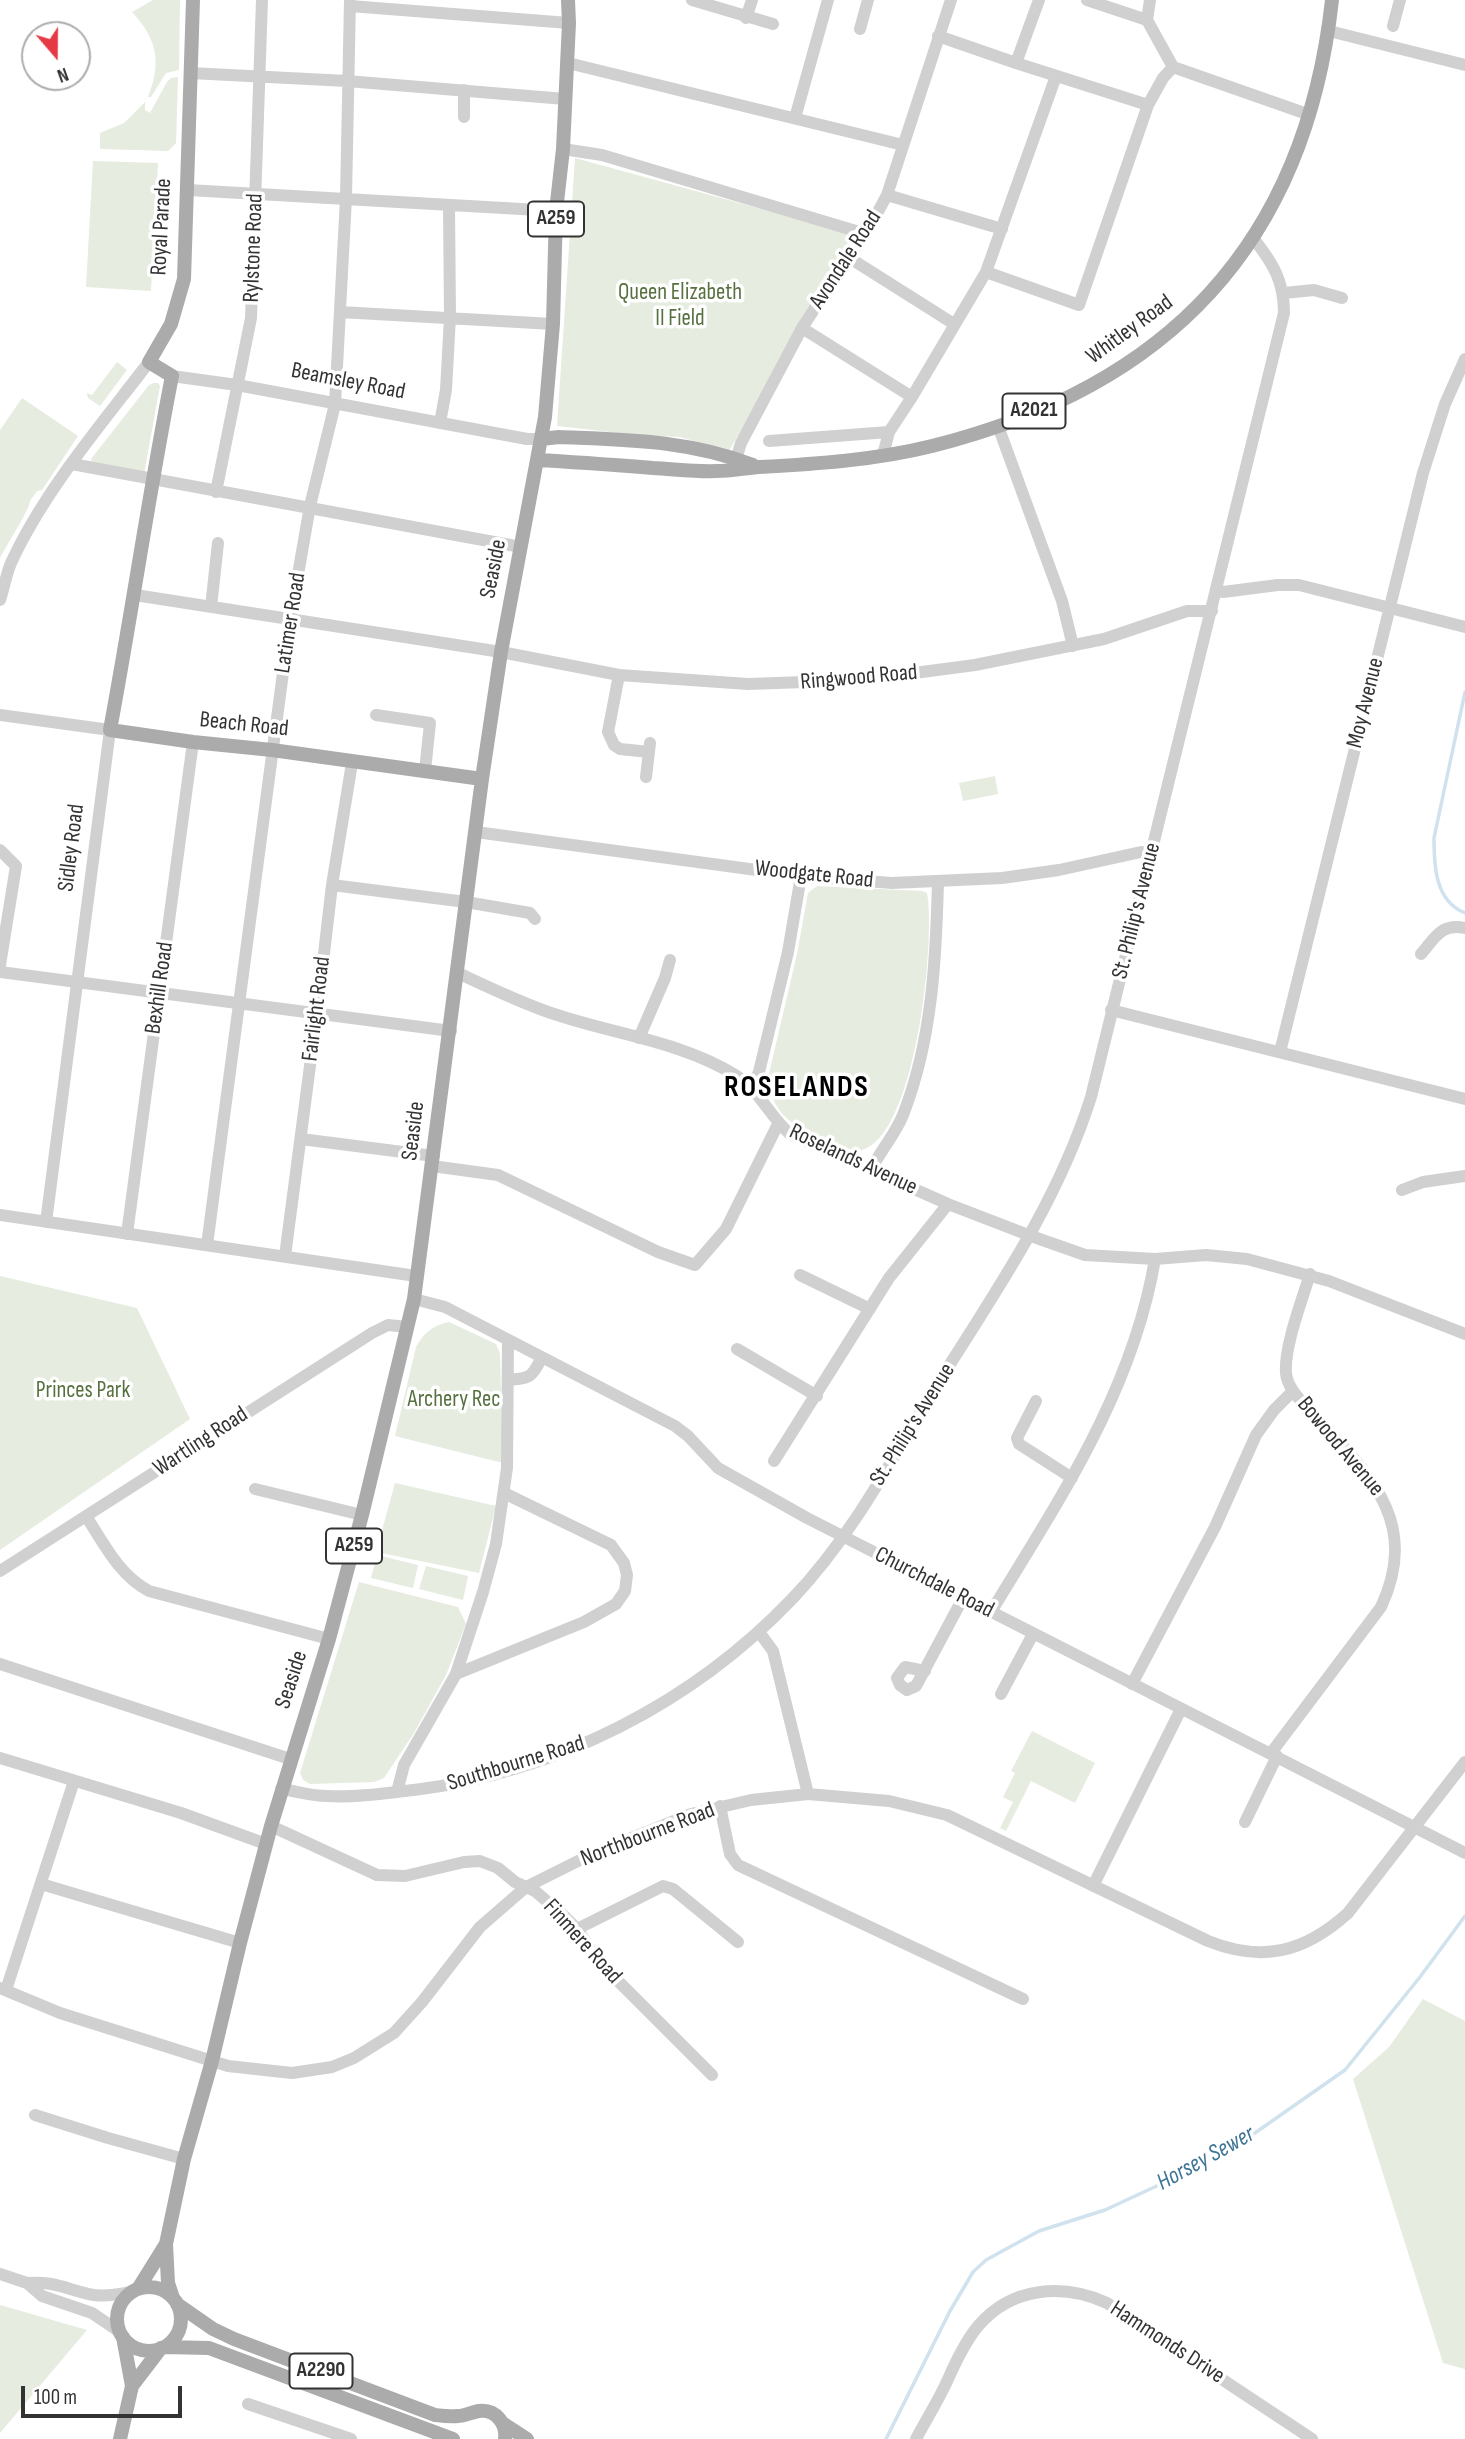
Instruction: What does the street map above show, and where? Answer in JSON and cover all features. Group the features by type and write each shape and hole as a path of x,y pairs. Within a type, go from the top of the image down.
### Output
{"main road":[{"name":"Royal Parade","path":"149,362 171,324 184,279 193,0"},
{"name":"Seaside","path":"175,2301 168,2283 166,2244 184,2159 212,2061 281,1788 329,1639 362,1516 414,1299 482,779 501,652 541,439 553,324 556,211 568,63 568,0"},
{"name":"Whitley Road","path":"541,439 559,437 674,443 734,464 783,467 883,455 930,446 998,426 1106,378 1146,352 1208,297 1253,238 1281,186 1310,115 1329,31 1332,0"},
{"name":"Beamsley Road","path":"149,362 172,376"},
{"path":"151,480 172,376"},
{"name":"Whitley Road","path":"537,460 689,470 734,464"},
{"name":"Sidley Road","path":"110,730 135,595 151,480"},
{"name":"Beach Road","path":"110,730 482,779"},
{"name":"Seaside","path":"136,2290 166,2244"},
{"path":"120,2439 132,2386 118,2312 136,2290 150,2287 161,2290 175,2301 180,2311 180,2328 172,2342 163,2348 132,2386"},
{"name":"A2290","path":"175,2301 213,2329 234,2339 435,2415 471,2414"},
{"path":"122,2335 134,2347 143,2350 163,2348"},
{"name":"A2290","path":"163,2348 209,2348 222,2352 453,2439"},
{"path":"460,2439 462,2423 471,2414 483,2411 496,2416 504,2432 527,2439"}],"street":[{"name":"Rylstone Road","path":"216,492 251,318 262,0"},
{"path":"692,0 773,24"},
{"path":"746,18 752,0"},
{"path":"795,117 828,0"},
{"path":"860,29 868,0"},
{"name":"Avondale Road","path":"734,464 741,443 802,328 866,234 887,195 951,0"},
{"path":"1016,63 1039,0"},
{"path":"1087,0 1147,20"},
{"path":"1150,0 1147,20 1173,67 1310,115"},
{"path":"1393,26 1400,0"},
{"path":"350,3 569,23"},
{"name":"Latimer Road","path":"207,1245 290,620 310,506 335,404 346,198 350,3"},
{"path":"1329,31 1465,65"},
{"path":"938,36 1148,105"},
{"path":"568,63 903,145"},
{"path":"986,272 1079,304 1148,105 1163,78 1173,67"},
{"path":"190,73 347,81 565,99"},
{"path":"883,455 889,432 986,272 1056,76"},
{"path":"464,90 464,117"},
{"path":"563,149 602,155 866,234"},
{"path":"188,190 556,211"},
{"path":"887,195 1002,229"},
{"path":"440,423 446,390 450,317 449,206"},
{"path":"1253,238 1273,267 1284,293 1314,290 1342,298"},
{"path":"848,257 954,324"},
{"name":"St. Philip's Avenue","path":"843,1537 1031,1237 1081,1129 1212,611 1284,313 1284,293"},
{"path":"340,312 553,324"},
{"path":"802,328 912,397"},
{"name":"Moy Avenue","path":"1280,1052 1433,436 1465,359"},
{"name":"Royal Parade","path":"0,600 10,565 35,521 72,464 149,362"},
{"name":"Beamsley Road","path":"172,376 237,385 527,439 541,439"},
{"path":"998,426 1062,601 1073,646"},
{"path":"769,441 889,432"},
{"path":"72,464 521,547"},
{"path":"212,607 218,543"},
{"path":"1216,590 1223,592 1299,585 1465,627"},
{"name":"Ringwood Road","path":"135,595 501,652 619,675 748,684 861,680 975,665 1073,646 1133,630 1187,611 1212,611"},
{"path":"619,675 608,732 610,740 620,750 650,748 646,778"},
{"name":"Beach Road","path":"0,715 110,730"},
{"path":"376,715 430,723 425,771"},
{"name":"Sidley Road","path":"46,1222 110,730"},
{"name":"Bexhill Road","path":"127,1234 193,742"},
{"name":"Fairlight Road","path":"285,1256 332,885 352,762"},
{"name":"Woodgate Road","path":"475,832 802,876 869,882 1002,878 1059,870 1141,852 1152,854"},
{"path":"0,850 16,866 0,965"},
{"path":"752,1088 759,1072 788,951 802,876"},
{"path":"871,1170 903,1116 928,1029 932,1004 938,882"},
{"path":"332,885 466,902 530,913 535,919"},
{"path":"1421,954 1437,933 1456,926 1465,928"},
{"path":"639,1038 670,960"},
{"path":"0,972 451,1031"},
{"name":"Roselands Avenue","path":"458,974 552,1013 682,1051 722,1068 752,1088 778,1124 790,1134 948,1204 1031,1237 1086,1255 1155,1259 1206,1255 1247,1259 1310,1274 1465,1334"},
{"path":"1111,1010 1465,1099"},
{"path":"301,1139 498,1175 659,1252 695,1265 726,1229 778,1124"},
{"path":"1402,1190 1423,1182 1465,1176"},
{"path":"774,1461 889,1278 948,1204"},
{"path":"0,1215 416,1276"},
{"path":"990,1612 1101,1426 1134,1345 1155,1259"},
{"name":"Bowood Avenue","path":"1245,1822 1274,1754 1381,1607 1391,1584 1394,1556 1387,1505 1368,1475 1293,1391 1286,1373 1310,1274"},
{"path":"800,1275 870,1309"},
{"name":"Churchdale Road","path":"414,1299 445,1307 675,1426 718,1468 843,1537 1465,1853"},
{"name":"Wartling Road","path":"0,1571 372,1333 388,1325 407,1327"},
{"path":"397,1792 404,1765 456,1674 496,1544 504,1493 508,1341"},
{"path":"737,1349 817,1396"},
{"path":"508,1380 527,1378 534,1373 541,1359"},
{"path":"1132,1684 1215,1527 1256,1435 1274,1410 1293,1391"},
{"path":"1036,1401 1017,1438 1019,1444 1072,1478"},
{"path":"255,1489 362,1516"},
{"path":"456,1674 584,1622 616,1604 625,1591 627,1575 624,1563 611,1545 504,1493"},
{"path":"86,1516 122,1572 149,1591 329,1639"},
{"name":"Southbourne Road","path":"281,1788 326,1796 437,1787 548,1759 603,1737 709,1673 759,1632 794,1597 843,1537"},
{"path":"925,1671 963,1598"},
{"path":"759,1632 773,1651 808,1794"},
{"path":"1001,1694 1033,1634"},
{"path":"0,1664 290,1759"},
{"path":"1093,1886 1181,1709"},
{"path":"0,1758 181,1813 266,1843"},
{"name":"Northbourne Road","path":"3,1989 60,2013 212,2061 266,2072 302,2073 332,2067 374,2047 394,2033 480,1927 526,1887 648,1830 720,1806 808,1794 889,1801 947,1815 1230,1950 1273,1952 1294,1948 1312,1940 1340,1921 1465,1762"},
{"path":"3,1989 74,1781"},
{"path":"720,1806 730,1854 738,1865 1023,2000"},
{"name":"Finmere Road","path":"271,1826 377,1875 405,1876 464,1862 480,1861 498,1868 516,1882 535,1891 577,1929 600,1964 712,2075"},
{"path":"41,1884 240,1943"},
{"path":"577,1929 663,1886 673,1889 738,1942"},
{"path":"35,2115 184,2159"},
{"path":"0,2274 27,2283 47,2282 96,2295 119,2295 136,2290"},
{"path":"27,2283 42,2296 92,2313 122,2335"},
{"name":"Hammonds Drive","path":"916,2439 965,2346 979,2326 992,2313 1015,2299 1051,2290 1079,2292 1108,2303 1312,2439"},
{"path":"248,2404 351,2439"}],"green space":[{"path":"153,0 180,0 179,70 166,73 151,97 148,97 155,73 155,52 147,32 132,12"},
{"path":"178,77 176,143 168,151 100,149 100,133 124,123 145,102 145,110 150,113 167,82"},
{"name":"Queen Elizabeth II Field","path":"575,158 853,234 729,451 680,437 557,426"},
{"path":"93,161 158,163 151,291 86,287"},
{"path":"117,362 127,370 100,406 88,398 87,393 92,395"},
{"path":"154,383 160,386 144,474 92,462 91,459 149,385"},
{"path":"22,398 78,436 42,490 37,491 30,501 0,558 0,430"},
{"path":"995,776 998,794 963,801 959,783"},
{"path":"817,886 927,893 928,953 924,995 907,1081 893,1117 876,1142 855,1151 811,1134 787,1119 778,1108 768,1078 797,954 808,893"},
{"name":"Princes Park","path":"0,1276 137,1308 190,1419 0,1550"},
{"name":"Archery Rec","path":"449,1322 496,1344 500,1354 503,1463 395,1436 416,1347 429,1330"},
{"path":"395,1483 496,1506 479,1573 376,1552"},
{"path":"377,1555 418,1565 413,1588 371,1578"},
{"path":"426,1566 468,1576 463,1600 419,1589"},
{"path":"359,1582 458,1607 466,1624 446,1675 414,1733 384,1778 374,1782 310,1784 303,1780 300,1773"},
{"path":"1032,1731 1095,1763 1075,1803 1031,1781 1006,1831 1000,1828 1013,1802 1003,1797 1015,1773 1011,1771"},
{"path":"1423,1999 1465,2021 1465,2369 1443,2363 1353,2079 1389,2047"},
{"path":"0,2305 87,2330 0,2433"}],"waterway":[{"name":"Horsey Sewer","path":"1465,692 1434,838 1438,882 1448,900 1465,913"},
{"name":"Horsey Sewer","path":"886,2439 950,2311 973,2272 986,2260 1039,2231 1105,2210 1174,2178 1242,2142 1345,2070 1465,1916"}],"district":[{"name":"ROSELANDS","path":"797,1088"}]}
